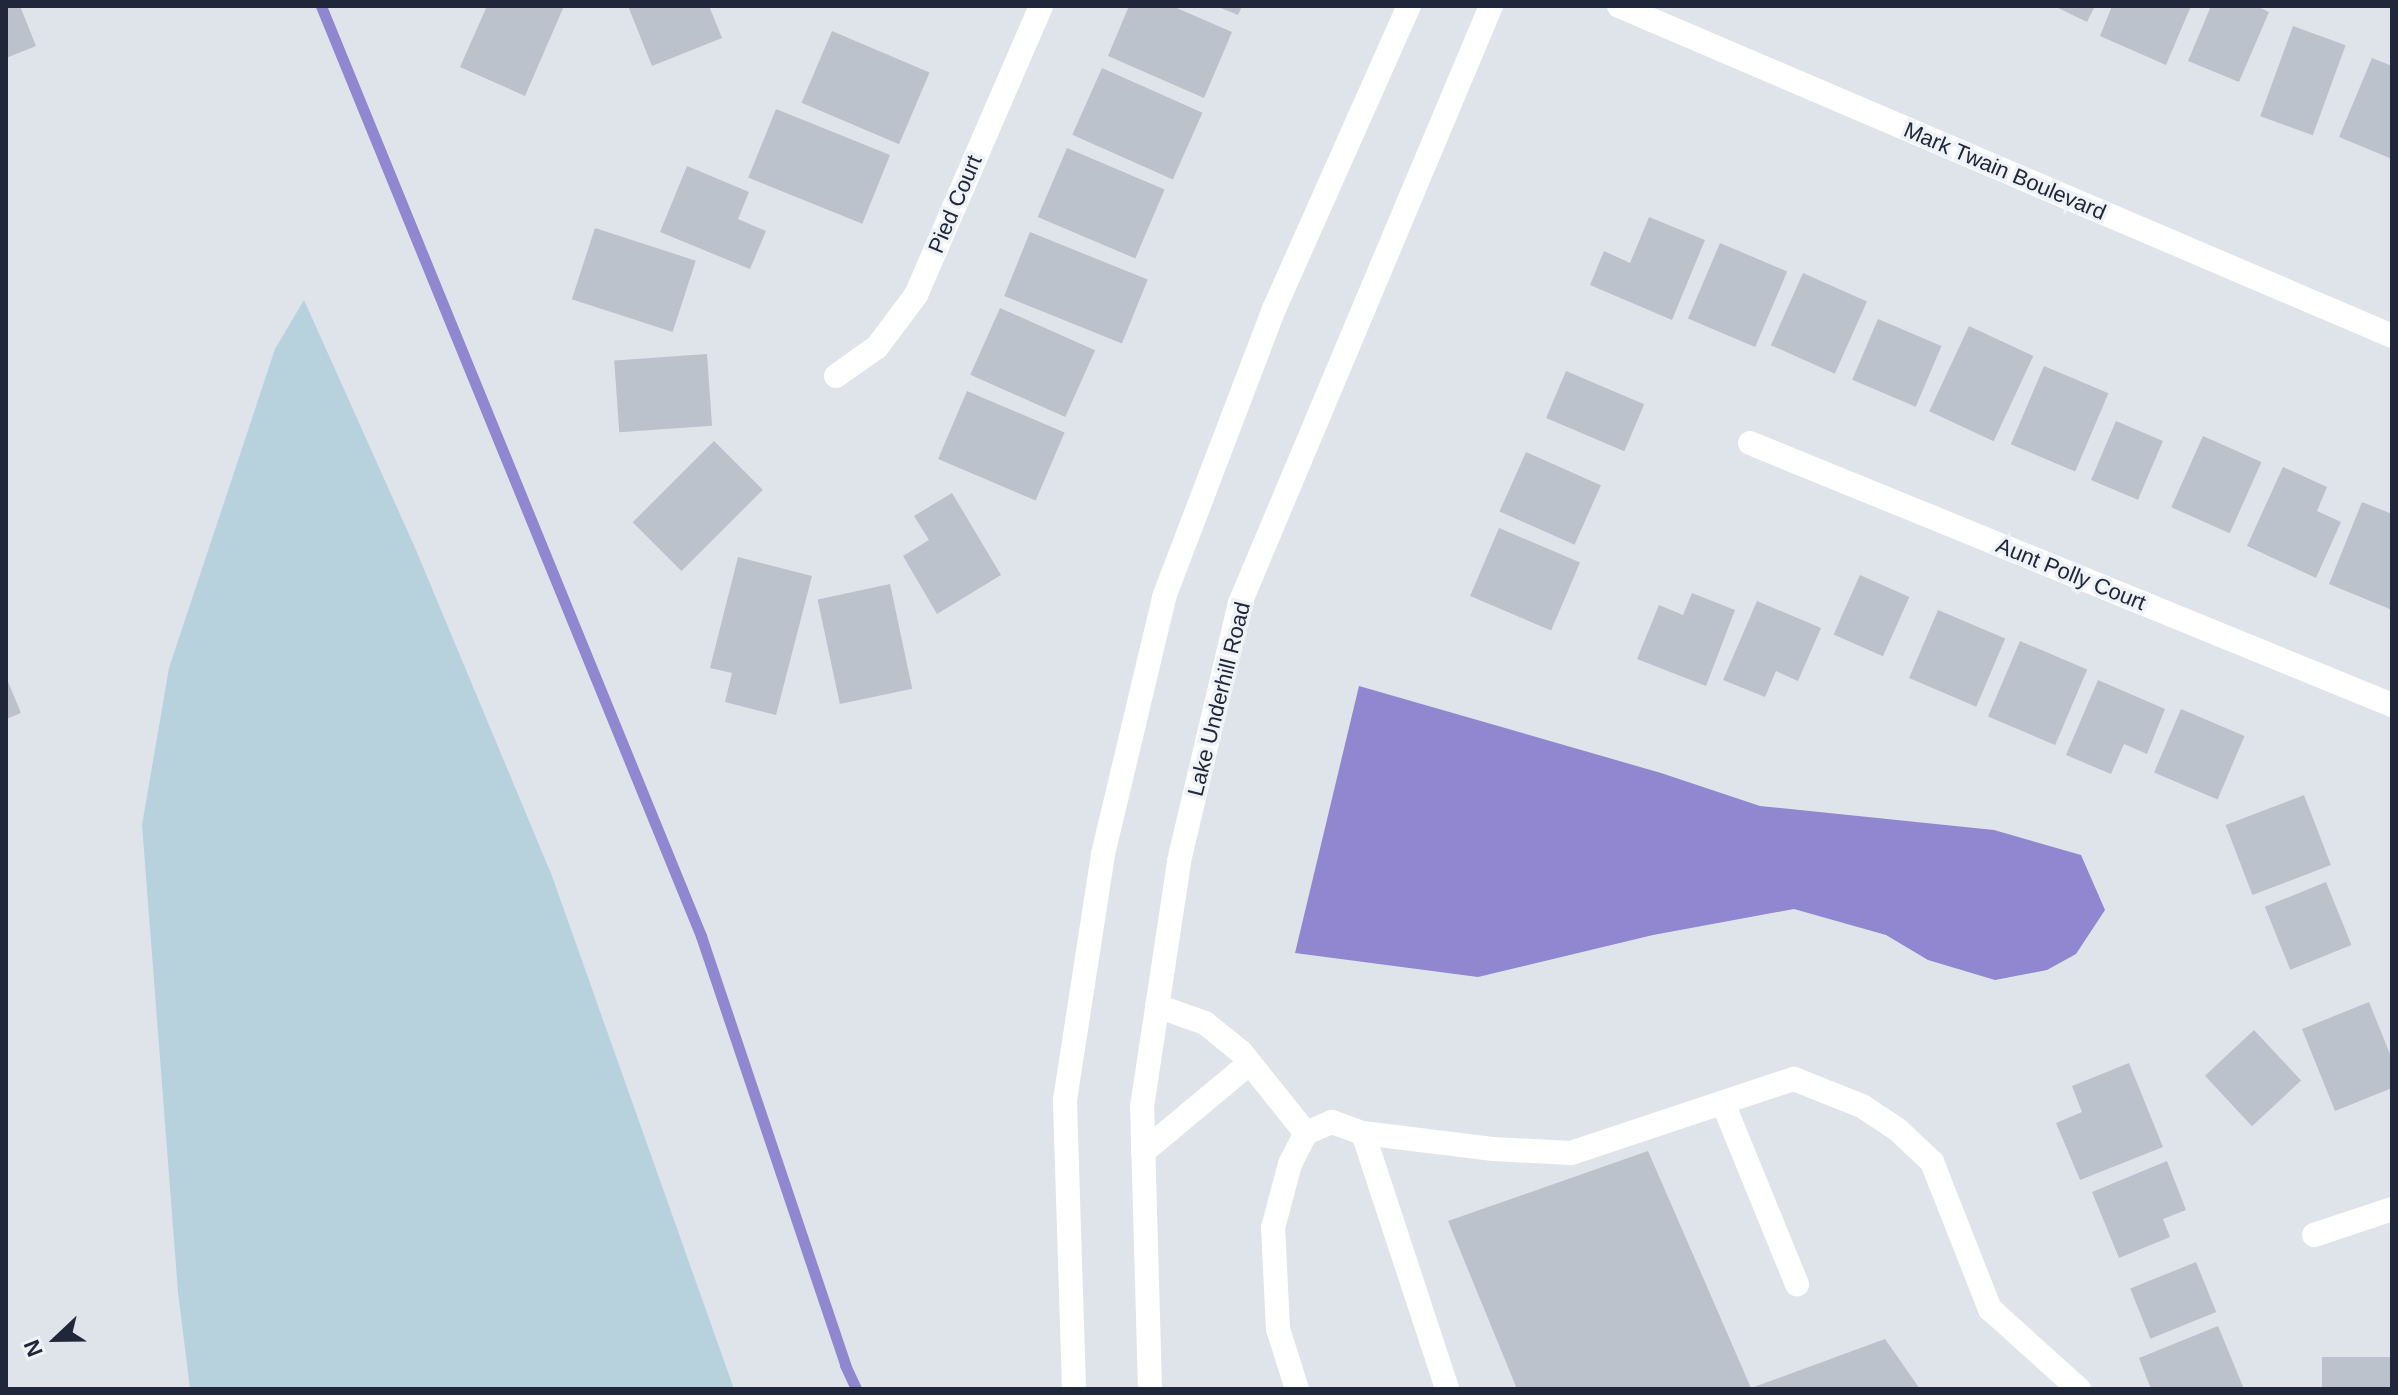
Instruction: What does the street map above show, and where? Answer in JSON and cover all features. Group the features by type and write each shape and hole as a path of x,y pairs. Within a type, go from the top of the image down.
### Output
{"street":[{"name":"Pied Court","path":"836,376 877,347 916,295 1041,6"},
{"path":"1074,1389 1065,1100 1103,854 1164,597 1274,309 1409,6"},
{"name":"Lake Underhill Road","path":"1150,1389 1142,1107 1179,861 1240,603 1491,6"},
{"name":"Mark Twain Boulevard","path":"1619,6 2392,336"},
{"name":"Aunt Polly Court","path":"1750,443 2392,705"},
{"path":"1157,1006 1205,1023 1250,1063 1306,1133"},
{"path":"1143,1152 1250,1063"},
{"path":"1297,1389 1278,1329 1273,1228 1290,1164 1306,1133 1332,1122 1363,1133 1494,1149 1571,1153 1794,1079 1862,1106 1898,1130 1932,1162 1990,1309 2079,1389"},
{"path":"1723,1103 1797,1284"},
{"path":"1363,1133 1447,1389"},
{"path":"2314,1235 2392,1209"}],"shaded area":[{"path":"304,300 416,550 552,876 734,1389 190,1389 178,1292 142,825 169,668 275,349"},
{"path":"1359,686 1661,773 1760,806 1994,830 2081,855 2105,910 2076,954 2047,970 1995,980 1928,960 1886,935 1794,909 1653,935 1478,977 1295,953"}],"building":[{"path":"6,6 20,6 36,46 6,58"},
{"path":"487,6 564,6 525,96 460,67"},
{"path":"628,6 709,6 722,38 652,66"},
{"path":"1129,6 1172,6 1232,32 1204,98 1108,56"},
{"path":"1216,6 1242,6 1238,15"},
{"path":"2054,6 2095,6 2087,22"},
{"path":"2112,6 2191,6 2166,65 2100,36"},
{"path":"2211,6 2256,6 2269,12 2239,82 2188,61"},
{"path":"2293,26 2346,45 2313,135 2260,116"},
{"path":"832,31 930,72 899,144 802,103"},
{"path":"2372,58 2392,66 2392,159 2339,137"},
{"path":"1102,68 1202,113 1173,179 1072,135"},
{"path":"776,109 890,155 862,224 748,178"},
{"path":"1067,148 1165,189 1135,258 1038,217"},
{"path":"687,166 749,192 738,219 766,231 750,269 660,232"},
{"path":"1649,217 1705,240 1672,320 1590,285 1604,251 1630,263"},
{"path":"595,228 696,261 673,332 572,299"},
{"path":"1030,232 1148,280 1122,344 1004,296"},
{"path":"1720,243 1787,272 1755,347 1688,318"},
{"path":"1803,273 1867,301 1835,374 1771,345"},
{"path":"1000,308 1095,350 1065,417 970,375"},
{"path":"1878,319 1942,346 1916,407 1852,380"},
{"path":"1969,326 2033,356 1994,441 1929,411"},
{"path":"707,354 712,426 619,432 614,360"},
{"path":"2044,366 2108,393 2075,472 2011,444"},
{"path":"1566,371 1644,404 1624,451 1546,418"},
{"path":"967,391 1065,432 1036,501 938,459"},
{"path":"2116,421 2163,441 2138,500 2091,480"},
{"path":"2203,436 2261,462 2230,533 2171,507"},
{"path":"714,441 763,490 681,571 633,522"},
{"path":"1526,452 1601,485 1574,545 1500,511"},
{"path":"2283,467 2327,487 2317,511 2341,522 2316,578 2247,546"},
{"path":"952,493 1001,575 937,614 903,556 929,540 914,516"},
{"path":"2362,502 2392,514 2392,610 2329,584"},
{"path":"1499,528 1580,562 1551,631 1470,596"},
{"path":"738,557 812,576 776,715 725,702 732,673 710,668"},
{"path":"1860,575 1909,597 1883,656 1834,634"},
{"path":"890,584 912,689 840,704 818,599"},
{"path":"1692,593 1735,610 1706,686 1637,659 1659,605 1683,615"},
{"path":"1757,601 1821,628 1798,681 1776,671 1765,697 1723,680"},
{"path":"1938,610 2005,639 1976,707 1909,678"},
{"path":"2020,641 2087,670 2055,745 1988,716"},
{"path":"6,677 21,713 6,719"},
{"path":"2098,680 2165,709 2147,754 2124,744 2111,774 2066,755"},
{"path":"2181,709 2245,736 2218,799 2154,773"},
{"path":"2304,795 2331,865 2252,895 2226,825"},
{"path":"2326,882 2351,945 2290,970 2265,907"},
{"path":"2369,1002 2392,1059 2392,1088 2335,1111 2302,1029"},
{"path":"2254,1030 2301,1080 2252,1126 2205,1076"},
{"path":"2129,1063 2163,1147 2080,1180 2056,1123 2082,1112 2072,1086"},
{"path":"1648,1151 1751,1388 1885,1339 1920,1389 1517,1389 1448,1221"},
{"path":"2167,1161 2186,1210 2163,1219 2170,1237 2119,1258 2092,1192"},
{"path":"2196,1262 2216,1312 2150,1339 2130,1289"},
{"path":"2218,1326 2244,1389 2151,1389 2139,1358"},
{"path":"2322,1357 2391,1357 2391,1389 2322,1389"}],"waterway":[{"path":"321,6 701,936 845,1365 856,1389"}]}
